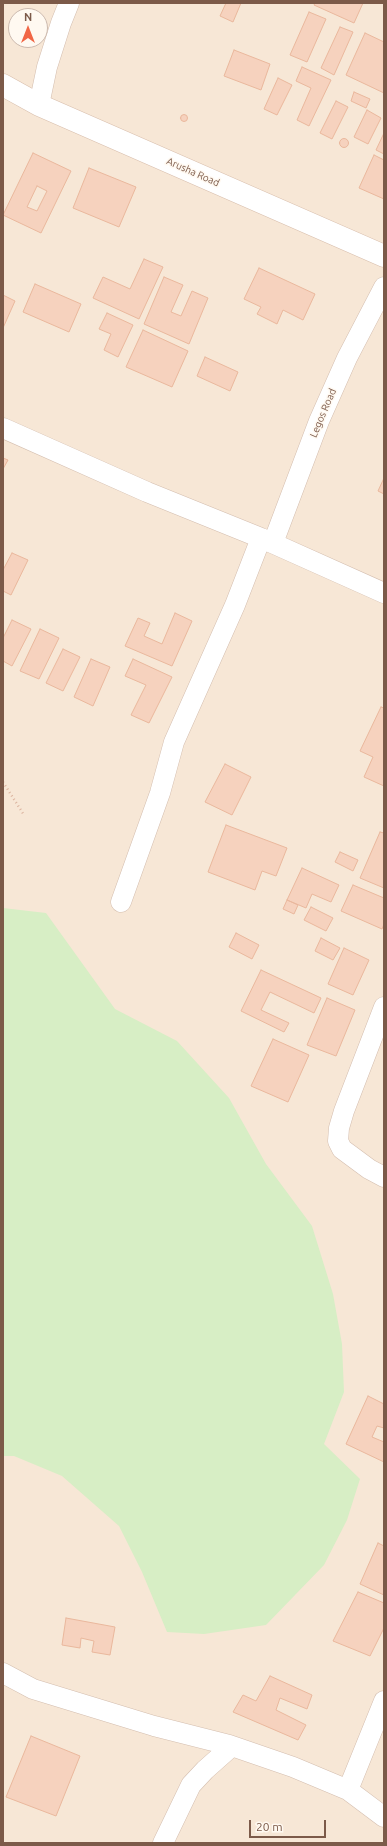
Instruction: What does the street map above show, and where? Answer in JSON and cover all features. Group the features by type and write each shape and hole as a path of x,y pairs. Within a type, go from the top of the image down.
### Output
{"main road":[{"name":"Arusha Road","path":"3,85 39,105 384,256"}],"street":[{"path":"39,105 47,66 69,3"},
{"name":"Legos Road","path":"121,902 160,793 174,742 235,605 267,541 347,358 384,287"},
{"path":"3,428 147,492 267,541 384,593"},
{"path":"384,1006 344,1111 339,1128 338,1141 342,1149 369,1169 384,1177"},
{"path":"3,1673 33,1689 154,1726 232,1746 293,1767 348,1790 384,1817"},
{"path":"348,1790 384,1701"},
{"path":"163,1843 191,1785 205,1770 232,1746"}],"path":[{"path":"3,782 24,815"}],"shaded area":[{"path":"3,3 384,3 384,1843 3,1843"}],"green space":[{"path":"3,908 46,913 115,1009 177,1041 229,1098 266,1164 312,1226 333,1294 342,1344 344,1392 324,1444 360,1479 347,1520 324,1565 266,1625 204,1634 167,1632 142,1572 119,1526 62,1476 14,1456 3,1456"}],"building":[{"path":"226,3 241,3 233,22 220,16"},
{"path":"315,3 363,3 354,23 314,5"},
{"path":"309,12 326,19 307,62 290,55"},
{"path":"340,27 353,32 334,75 321,68"},
{"path":"365,33 384,42 384,93 346,75"},
{"path":"234,50 270,64 261,90 224,76"},
{"path":"302,67 331,80 309,126 297,120 311,88 296,81"},
{"path":"278,78 292,85 277,115 264,109"},
{"path":"354,92 370,99 366,108 351,101"},
{"path":"336,101 348,107 332,139 320,133"},
{"path":"367,110 381,118 368,144 354,137"},
{"path":"184,114 187,115 187,121 184,122 181,121 180,118 181,115"},
{"path":"384,133 384,154 376,150"},
{"path":"342,139 346,139 348,143 346,147 342,147 340,145 340,141"},
{"path":"33,153 71,171 41,233 3,215","holes":["37,186 47,191 37,211 27,207"]},
{"path":"374,155 384,160 384,199 359,188"},
{"path":"89,168 136,187 119,227 73,208"},
{"path":"144,259 163,267 139,319 93,298 103,277 130,289"},
{"path":"259,268 315,294 303,320 283,310 277,324 257,314 261,307 244,299"},
{"path":"164,277 183,285 171,312 181,316 192,291 208,298 189,344 144,324"},
{"path":"35,284 81,304 69,332 23,312"},
{"path":"3,295 15,301 3,328"},
{"path":"107,313 133,325 118,357 104,350 111,334 99,329"},
{"path":"143,330 188,351 172,387 126,367"},
{"path":"205,357 238,372 230,391 197,376"},
{"path":"3,458 8,460 3,469"},
{"path":"384,478 384,494 378,491"},
{"path":"12,553 28,560 11,595 3,591 3,570"},
{"path":"175,613 192,621 172,666 125,646 138,618 150,623 144,636 162,644"},
{"path":"12,620 31,629 12,666 3,661 3,638"},
{"path":"40,629 59,638 39,679 20,671"},
{"path":"63,649 80,657 63,691 46,683"},
{"path":"91,659 110,667 93,706 74,697"},
{"path":"133,659 172,677 149,723 131,715 146,685 125,676"},
{"path":"381,707 384,708 384,786 364,777 373,757 360,751"},
{"path":"225,764 251,777 232,815 205,802"},
{"path":"226,825 287,848 276,876 262,871 255,890 208,872"},
{"path":"380,832 384,833 384,888 360,878"},
{"path":"340,852 358,860 353,871 335,862"},
{"path":"302,868 339,885 331,902 312,894 306,908 287,900"},
{"path":"353,885 384,898 384,924 382,929 341,911"},
{"path":"287,900 298,905 294,914 283,909"},
{"path":"311,907 333,918 326,931 304,920"},
{"path":"236,933 259,945 252,959 229,947"},
{"path":"321,938 340,948 333,960 315,951"},
{"path":"344,948 369,960 353,995 328,984"},
{"path":"261,970 321,998 314,1013 270,992 261,1010 289,1023 284,1032 241,1011"},
{"path":"327,998 355,1010 336,1056 307,1045"},
{"path":"273,1039 309,1055 288,1102 251,1086"},
{"path":"368,1396 384,1404 384,1428 377,1426 372,1437 384,1442 384,1462 346,1444"},
{"path":"378,1543 384,1546 384,1595 360,1584"},
{"path":"358,1592 384,1603 384,1628 370,1656 333,1641"},
{"path":"66,1618 115,1627 110,1655 92,1652 94,1641 81,1638 80,1648 62,1645"},
{"path":"270,1676 312,1695 307,1709 280,1698 276,1710 306,1725 298,1740 233,1712 243,1695 256,1701"},
{"path":"31,1736 80,1756 56,1816 6,1797"}]}
